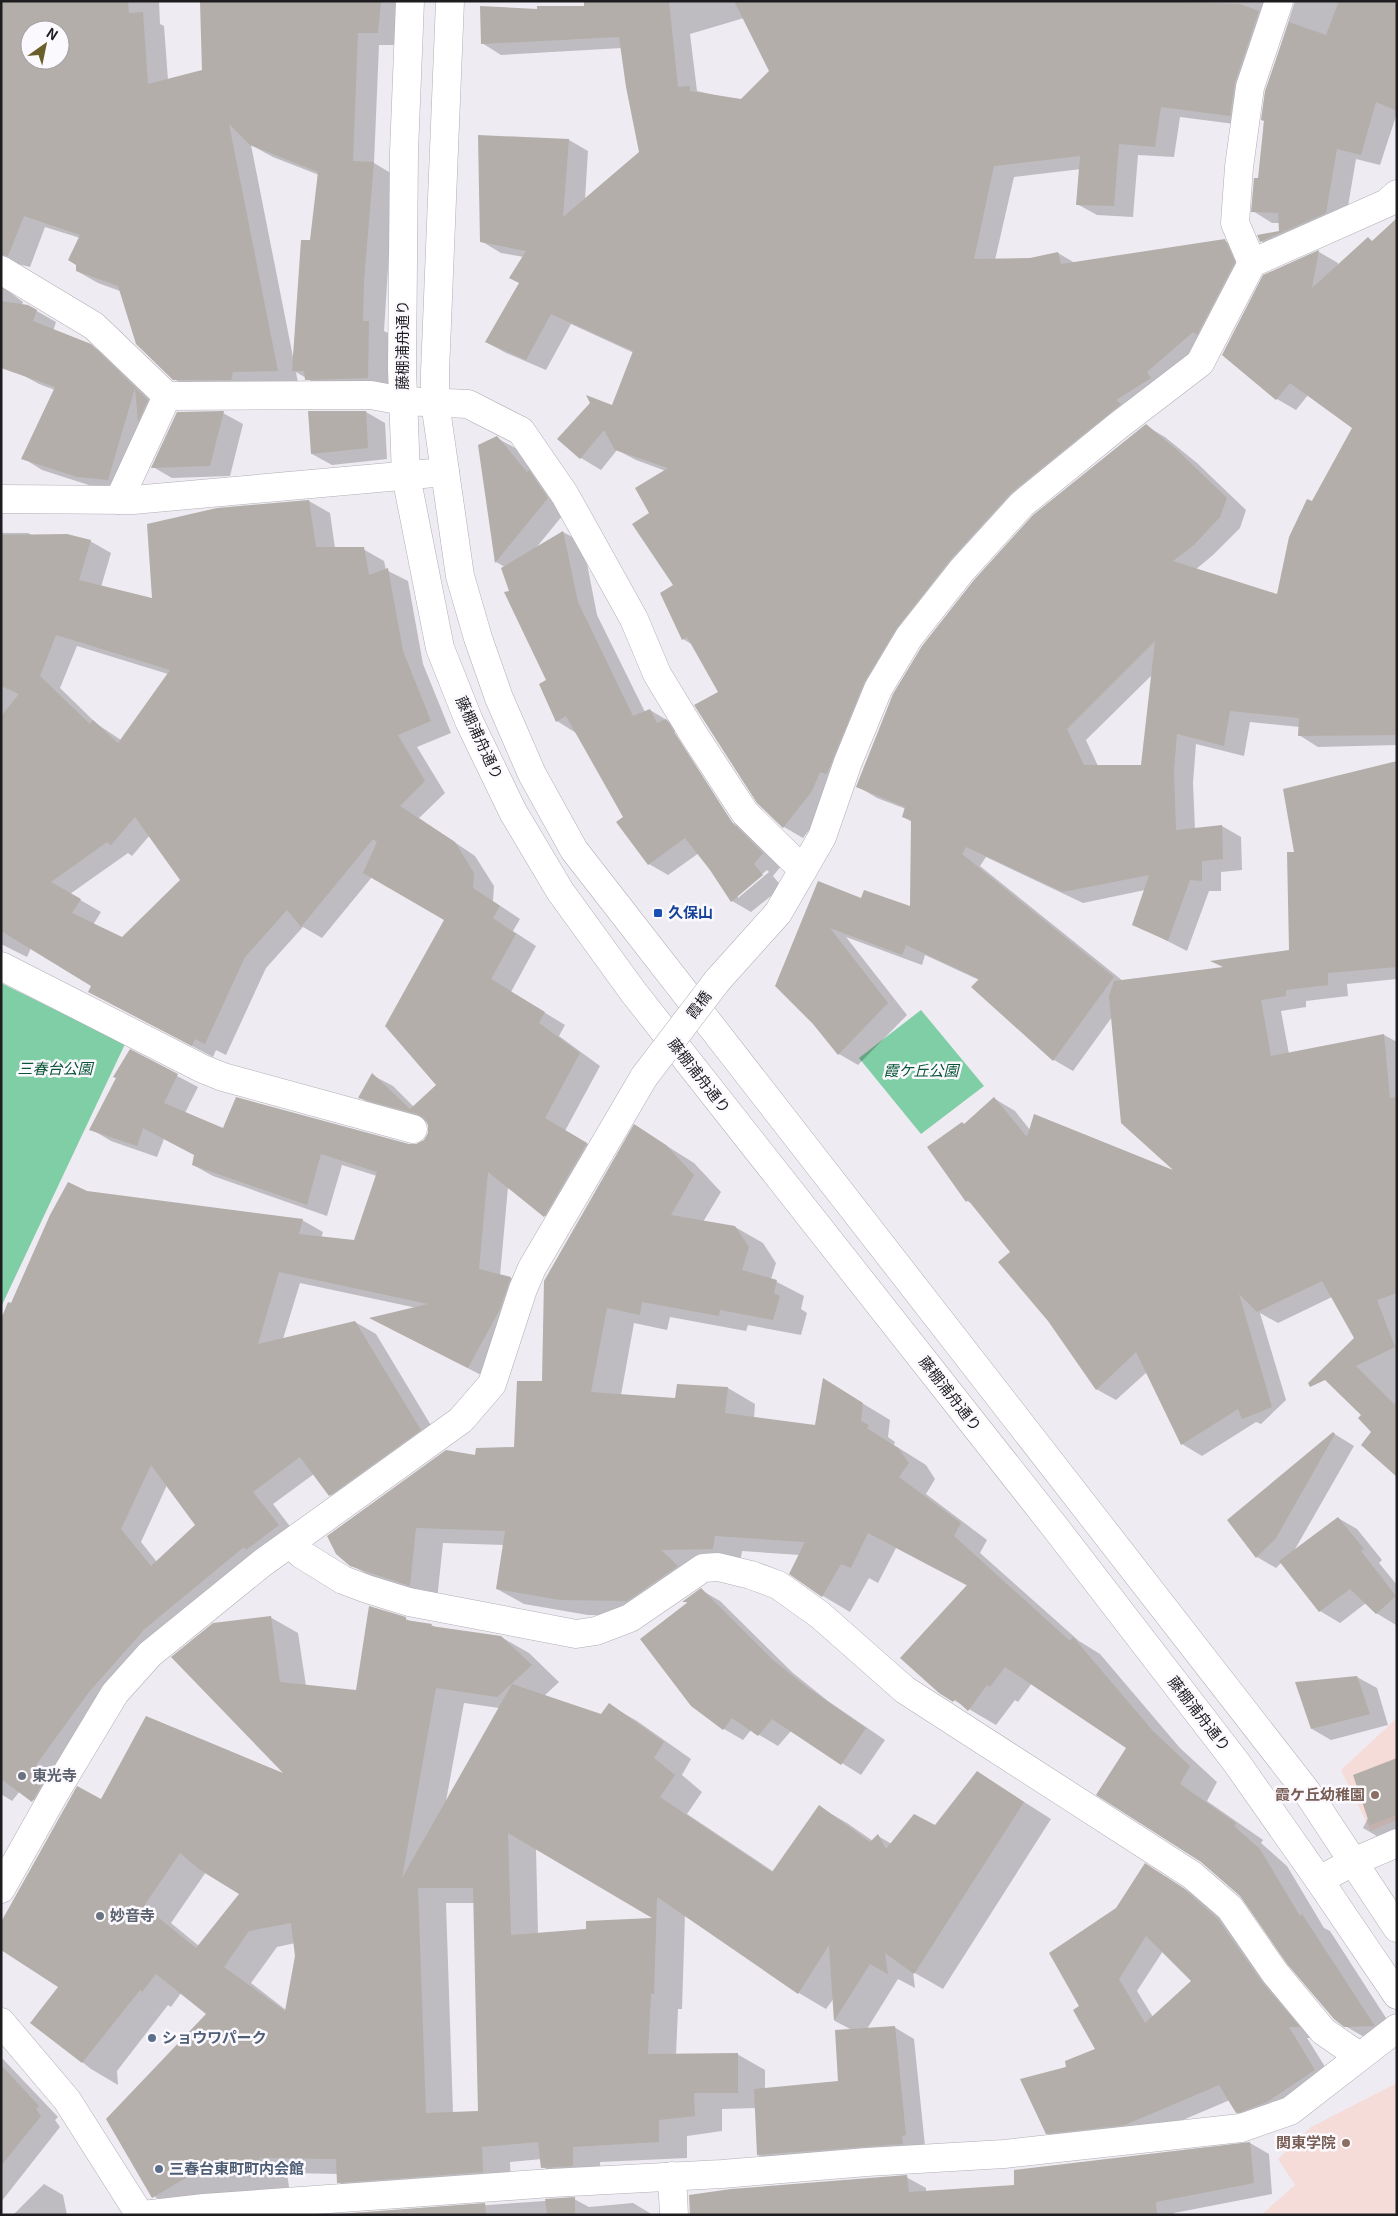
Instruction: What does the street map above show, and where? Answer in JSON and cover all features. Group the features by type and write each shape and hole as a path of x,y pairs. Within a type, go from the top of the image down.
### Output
{"street":[{"name":"藤棚浦舟通り","path":"410,1 404,152 403,401 406,476 414,525 440,648 469,721 513,812 560,891 634,993 1058,1530 1236,1762 1397,1995"},
{"path":"450,1 435,402 460,576 478,638 499,698 532,774 574,850 1289,1769 1397,1928"},
{"path":"1279,1 1250,87 1239,166 1236,223 1252,263 1387,203 1397,194"},
{"name":"霞橋","path":"1,1889 56,1791 115,1693 150,1654 261,1564 461,1420 492,1384 523,1289 532,1268 644,1077 717,980 778,913 822,837 848,762 878,688 910,636 962,570 1022,504 1200,363 1252,263"},
{"path":"1,270 94,326 167,396 371,395 403,401 468,404 521,431 565,495 634,619 657,674 699,743 745,813 803,870"},
{"path":"120,500 167,396"},
{"path":"1,499 120,500 446,472"},
{"path":"1,966 210,1072 413,1129"},
{"path":"290,1544 301,1554 343,1580 376,1592 409,1602 576,1634 596,1631 630,1618 703,1568 718,1567 751,1575 778,1585 820,1615 905,1690 1192,1875 1230,1908 1275,1973 1323,2031 1359,2056"},
{"path":"1319,1880 1353,1862 1397,1843"},
{"path":"1,2022 67,2100 141,2215 204,2208 551,2182 1004,2154 1241,2128 1290,2111 1397,2028"},
{"path":"672,2176 674,2215"}],"shaded area":[{"name":"霞ケ丘幼稚園","path":"1397,1718 1397,1820 1371,1831 1341,1770"},
{"name":"関東学院","path":"1397,2083 1397,2215 1261,2215 1295,2185 1278,2159 1311,2127"}],"green space":[{"name":"三春台公園","path":"1,983 125,1044 1,1307"},
{"name":"霞ケ丘公園","path":"921,1010 984,1086 921,1134 859,1058"}],"building":[{"path":"1,1 128,1 129,13 143,12 148,84 202,70 200,2 381,1 378,33 358,33 353,161 374,162 364,280 363,321 369,321 368,378 305,380 304,371 292,371 301,240 310,240 318,172 250,145 229,124 278,371 233,372 231,380 173,380 136,344 118,286 76,271 76,265 68,260 80,235 24,216 8,256 1,254"},
{"path":"584,1 669,1 678,87 690,86 690,91 741,99 769,71 734,1 1156,1 1240,4 1259,11 1235,82 1230,116 1161,107 1155,147 1119,144 1114,206 1076,205 1080,156 994,166 974,259 1030,258 1058,252 1061,264 1225,239 1235,262 1197,335 1193,332 1147,372 1151,378 1116,400 1121,404 1012,492 950,560 896,629 864,683 828,771 826,774 820,772 812,791 783,828 757,803 694,705 718,692 687,637 682,640 660,593 673,585 632,524 649,513 635,488 668,468 615,450 604,430 580,459 557,439 590,403 586,395 612,405 633,351 551,314 526,360 485,342 519,283 509,278 526,251 480,242 478,135 569,139 563,217 639,152 626,87 619,37 481,44 480,6 537,9 537,6 584,6"},
{"path":"1339,1 1397,1 1397,111 1376,102 1361,155 1337,149 1326,213 1260,242 1257,235 1279,231 1278,213 1251,212 1254,178 1258,178 1264,121 1261,120 1265,91 1289,22 1326,35"},
{"path":"1397,218 1397,735 1298,736 1299,718 1230,711 1224,746 1177,734 1174,771 1176,830 1222,825 1223,859 1202,861 1202,881 1190,880 1168,941 1132,925 1149,875 1063,892 966,847 962,854 1114,977 1053,1061 971,987 979,979 906,945 902,955 830,928 888,1003 838,1055 813,1024 775,986 818,881 861,898 864,890 910,906 911,820 902,817 905,807 856,787 893,694 922,646 974,580 1033,515 1146,424 1177,450 1227,498 1220,517 1194,545 1173,561 1277,594 1289,537 1307,499 1312,501 1352,428 1290,383 1276,400 1222,355 1263,275 1319,250 1312,288 1368,237 1372,241","holes":["1155,641 1141,765 1084,765 1067,729"]},
{"path":"1,301 28,305 37,310 33,321 91,344 148,400 138,422 135,388 108,480 77,477 21,459 55,387 1,368"},
{"path":"224,411 210,466 151,468 177,412"},
{"path":"308,411 366,411 368,448 311,454"},
{"path":"497,436 527,472 529,470 548,498 495,563 478,445"},
{"path":"309,500 316,547 364,547 369,575 388,568 403,651 431,721 398,735 425,781 400,806 455,842 474,873 473,888 500,906 493,918 516,934 491,979 545,1012 539,1023 580,1053 545,1118 587,1143 544,1217 488,1172 479,1269 511,1277 499,1311 468,1368 369,1318 428,1304 279,1272 258,1344 355,1321 421,1430 329,1496 300,1457 253,1492 279,1525 246,1550 244,1547 141,1632 143,1631 89,1692 36,1765 49,1772 32,1802 1,1779 1,1319 8,1302 11,1303 50,1215 68,1182 87,1191 303,1219 299,1234 354,1240 377,1172 321,1154 307,1205 192,1165 194,1155 143,1128 137,1146 89,1130 116,1078 113,1077 130,1049 178,1074 164,1103 223,1128 236,1097 409,1144 416,1144 424,1140 428,1133 428,1125 424,1118 417,1114 358,1098 372,1073 410,1109 436,1085 385,1026 444,920 363,873 377,842 373,839 301,927 287,910 245,957 205,1044 195,1039 192,1046 88,992 91,986 1,931 1,716 19,694 1,686 1,535 67,534 91,540 79,580 152,598 147,524 217,508","holes":["56,635 170,670 118,743 93,720 90,724 40,676","135,817 180,880 122,937 72,913 81,899 51,882 107,842 111,845","151,1465 195,1525 151,1566 121,1529"]},
{"path":"563,531 578,602 633,716 650,709 657,723 666,719 732,822 763,853 754,864 763,875 731,902 710,870 685,838 648,865 616,822 623,817 566,716 556,722 539,684 546,680 504,592 509,591 501,568"},
{"path":"1397,761 1397,967 1328,973 1328,985 1286,990 1286,996 1261,1000 1271,1056 1384,1034 1390,1098 1397,1097 1397,1293 1377,1300 1395,1347 1356,1366 1394,1404 1397,1400 1397,1477 1361,1445 1371,1432 1358,1418 1361,1415 1325,1380 1310,1387 1308,1383 1354,1338 1322,1281 1257,1312 1239,1294 1272,1407 1242,1419 1238,1409 1181,1445 1136,1352 1096,1390 1048,1321 998,1262 1010,1252 968,1200 966,1202 927,1147 962,1122 964,1124 994,1097 1027,1137 1034,1114 1173,1170 1121,1123 1109,996 1114,981 1223,967 1210,961 1289,950 1287,852 1294,852 1283,789"},
{"path":"634,1124 666,1145 694,1175 671,1215 735,1226 749,1247 742,1270 777,1280 774,1293 780,1296 773,1320 720,1310 719,1316 642,1302 640,1315 607,1308 591,1392 675,1398 677,1384 728,1387 725,1413 815,1425 823,1378 863,1403 861,1421 869,1425 867,1428 898,1448 909,1463 899,1477 961,1523 954,1536 1070,1641 1073,1637 1153,1731 1190,1766 1180,1784 1236,1823 1234,1826 1260,1849 1300,1916 1302,1914 1375,2026 1344,2027 1334,2019 1287,1964 1240,1896 1201,1862 1096,1795 1126,1748 1005,1667 990,1687 987,1685 968,1711 955,1699 953,1702 939,1693 900,1658 967,1585 868,1533 851,1568 841,1564 822,1597 789,1574 805,1542 715,1536 713,1549 661,1550 678,1566 627,1601 560,1600 496,1589 505,1531 416,1528 410,1586 350,1566 336,1554 327,1536 446,1450 475,1455 476,1448 514,1447 517,1381 542,1381 544,1281"},
{"path":"1333,1432 1335,1434 1276,1538 1256,1558 1227,1520"},
{"path":"1338,1517 1364,1549 1361,1551 1396,1596 1376,1614 1350,1589 1319,1612 1279,1561"},
{"path":"701,1588 773,1660 808,1688 866,1728 841,1765 772,1719 758,1736 732,1718 723,1730 691,1706 640,1639 688,1602 682,1602"},
{"path":"369,1606 406,1617 406,1620 432,1624 431,1626 501,1636 532,1665 497,1697 436,1688 402,1878 512,1684 601,1714 609,1703 664,1742 654,1758 675,1775 660,1797 772,1872 819,1805 870,1842 878,1834 886,1849 914,1814 935,1825 977,1771 1024,1802 914,1974 885,1953 888,1974 870,1964 834,2021 829,1945 798,1994 657,1897 654,1994 651,1994 648,2054 738,2053 738,2093 694,2093 695,2116 659,2120 659,2142 573,2147 573,2166 541,2168 538,2142 482,2147 483,2172 337,2183 336,2159 260,2158 262,2170 206,2168 206,2174 194,2173 152,2198 106,2119 206,2014 156,1974 142,1992 140,1990 82,2063 30,2023 58,1987 1,1950 1,1922 77,1786 101,1799 146,1716 283,1773 171,1657 213,1623 271,1616 280,1682 356,1690","holes":["508,1833 652,1918 586,1921 586,1929 511,1935","180,1853 200,1870 239,1894 196,1948 144,1906","418,1888 473,1888 478,2111 426,2113","291,1923 295,1956 285,2011 224,1967 249,1931"]},
{"path":"1357,1676 1370,1714 1311,1729 1295,1682"},
{"path":"1397,1758 1397,1815 1370,1825 1353,1775"},
{"path":"1145,1863 1183,1888 1218,1919 1262,1982 1300,2027 1289,2027 1315,2070 1267,2102 1238,2113 1236,2113 1219,2085 1125,2125 1046,2134 1020,2079 1066,2067 1065,2061 1095,2049 1073,2010 1079,2006 1049,1953 1116,1908","holes":["1146,1936 1191,1981 1145,2023 1119,1979"]},
{"path":"895,2026 906,2135 902,2136 903,2144 757,2155 754,2089 838,2081 835,2030"},
{"path":"1,2065 39,2106 36,2109 41,2116 1,2166"},
{"path":"1250,2142 1254,2183 1156,2202 1157,2215 690,2215 689,2195 731,2189 907,2175 909,2192 1014,2185 1014,2170"},
{"path":"575,2197 575,2215 547,2215 545,2199"},
{"path":"485,2203 486,2215 338,2215 338,2214"}],"place":[{"name":"久保山","path":"658,913"},
{"name":"東光寺","path":"22,1776"},
{"name":"霞ケ丘幼稚園","path":"1375,1795"},
{"name":"妙音寺","path":"100,1916"},
{"name":"ショウワパーク","path":"152,2038"},
{"name":"関東学院","path":"1346,2143"},
{"name":"三春台東町町内会館","path":"159,2169"}]}
